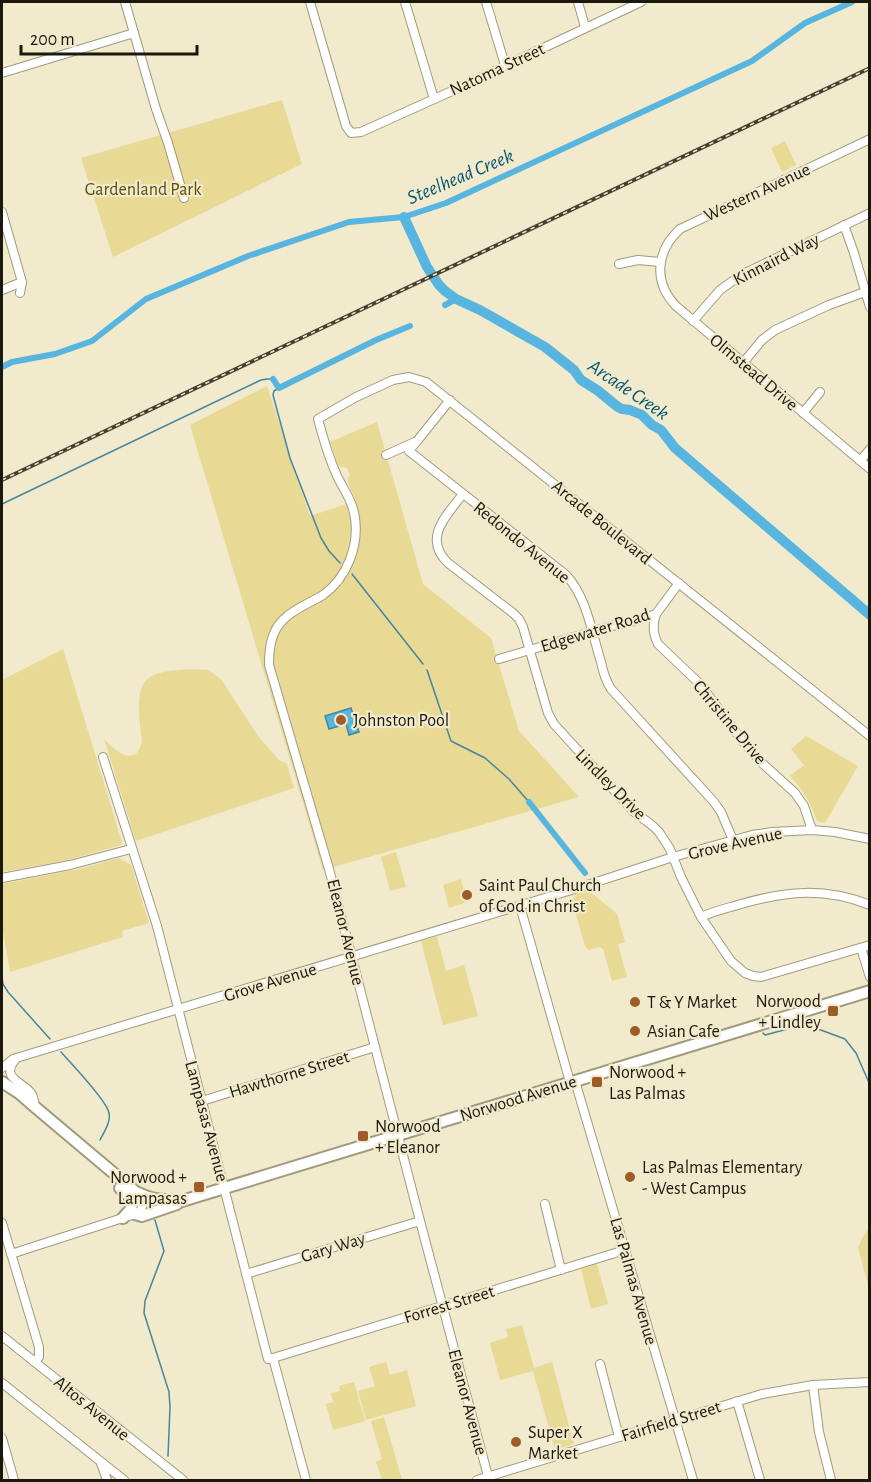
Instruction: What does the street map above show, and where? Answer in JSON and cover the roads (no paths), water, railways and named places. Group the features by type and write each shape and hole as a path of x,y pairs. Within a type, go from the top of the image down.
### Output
{"main road":[{"name":"Norwood Avenue","path":"145,1197 182,1201 870,991"},
{"path":"2,1082 19,1093 95,1159 145,1197"},
{"path":"95,1159 100,1171 130,1196 132,1206 123,1218"},
{"path":"135,1214 142,1216 188,1199"}],"street":[{"path":"125,2 184,198"},
{"name":"Natoma Street","path":"310,2 346,126 351,133 361,132 641,2"},
{"path":"405,2 434,99"},
{"path":"486,2 505,65"},
{"path":"578,2 585,27"},
{"path":"2,73 134,33"},
{"name":"Western Avenue","path":"660,262 666,246 680,229 870,139"},
{"path":"2,212 22,282 20,292"},
{"name":"Kinnaird Way","path":"693,321 716,294 741,275 870,213"},
{"path":"844,225 870,307"},
{"path":"620,264 638,260 660,262"},
{"name":"Olmstead Drive","path":"660,262 661,280 673,303 870,469"},
{"path":"2,290 22,282"},
{"path":"743,363 762,340 776,330 828,305 865,292"},
{"name":"Arcade Boulevard","path":"318,419 356,397 401,378 410,377 426,382 870,736"},
{"path":"802,413 820,392"},
{"path":"386,455 417,441 450,400"},
{"name":"Eleanor Avenue","path":"318,419 327,451 355,516 356,534 353,551 347,567 337,582 324,594 284,619 274,632 269,648 269,665 329,869 489,1479"},
{"name":"Redondo Avenue","path":"417,441 409,451 572,581 581,596 604,676 611,689 714,802 733,840"},
{"path":"860,461 870,449"},
{"name":"Lindley Drive","path":"464,494 439,527 437,540 440,553 448,563 516,616 523,627 548,712 554,724 633,811 659,832 670,849 701,917 731,961 745,973 766,977 870,945"},
{"name":"Edgewater Road","path":"499,659 592,631 656,615 679,583"},
{"name":"Christine Drive","path":"656,615 653,627 658,644 700,684 744,743 762,763 795,793 804,806 812,830"},
{"name":"Lampasas Avenue","path":"103,757 155,920 268,1359 273,1358 306,1480"},
{"name":"Grove Avenue","path":"2,1068 10,1060 18,1057 733,840 772,832 812,830 835,831 870,839"},
{"path":"2,878 70,866 131,849"},
{"path":"701,917 764,897 791,893 825,893 870,905"},
{"name":"Las Palmas Avenue","path":"520,906 693,1480"},
{"path":"861,948 870,977"},
{"name":"Hawthorne Street","path":"202,1101 375,1047"},
{"path":"18,1057 11,1065 10,1074 12,1079 32,1094 35,1107"},
{"name":"Grove Avenue","path":"2,1060 18,1057"},
{"path":"11,1254 135,1214 141,1210 145,1197"},
{"path":"545,1204 561,1270"},
{"name":"Gary Way","path":"246,1274 420,1221"},
{"path":"2,1223 39,1347 39,1357 34,1362"},
{"name":"Forrest Street","path":"273,1358 625,1250"},
{"name":"Altos Avenue","path":"2,1336 183,1480"},
{"path":"600,1364 619,1437"},
{"name":"Fairfield Street","path":"477,1480 489,1479 737,1401 813,1385 870,1382"},
{"path":"2,1384 124,1480"},
{"path":"813,1385 819,1432 831,1480"},
{"path":"737,1401 760,1480"},
{"path":"2,1438 14,1480"},
{"path":"101,1461 106,1480"}],"water":[{"name":"Johnston Pool","path":"351,708 359,732 349,735 346,724 329,729 325,716"}],"waterway":[{"name":"Steelhead Creek","path":"2,367 12,362 55,354 92,341 146,299 248,256 349,222 404,217 446,203 752,61 805,23 852,2"},
{"name":"Arcade Creek","path":"404,217 427,267 445,291 545,347 574,370 581,380 618,407 642,415 661,430 675,448 870,615"},
{"path":"445,305 456,299"},
{"path":"273,379 279,388 376,340 410,326"},
{"path":"2,504 261,380 273,379"},
{"path":"279,388 274,391 273,395 290,458 321,538 340,563"},
{"path":"352,574 423,664"},
{"path":"427,670 451,741 485,758 509,779 529,802"},
{"path":"529,802 585,873"},
{"path":"2,976 3,984 8,992 50,1039"},
{"path":"763,1033 765,1035 799,1026 810,1026 845,1039 856,1053 870,1085"},
{"path":"61,1052 88,1082 107,1108 109,1120 100,1140"},
{"path":"155,1220 164,1251 145,1301 144,1313 169,1392 168,1456"}],"railway":[{"path":"2,480 870,68"}],"place":[{"name":"Johnston Pool","path":"341,720"},
{"name":"Saint Paul Church of God in Christ","path":"467,895"},
{"name":"T & Y Market","path":"635,1002"},
{"name":"Norwood + Lindley","path":"833,1011"},
{"name":"Asian Cafe","path":"635,1031"},
{"name":"Norwood + Las Palmas","path":"597,1082"},
{"name":"Norwood + Eleanor","path":"363,1136"},
{"name":"Las Palmas Elementary - West Campus","path":"630,1177"},
{"name":"Norwood + Lampasas","path":"199,1187"},
{"name":"Super X Market","path":"516,1442"}],"park label":[{"name":"Gardenland Park","path":"143,189"}]}
